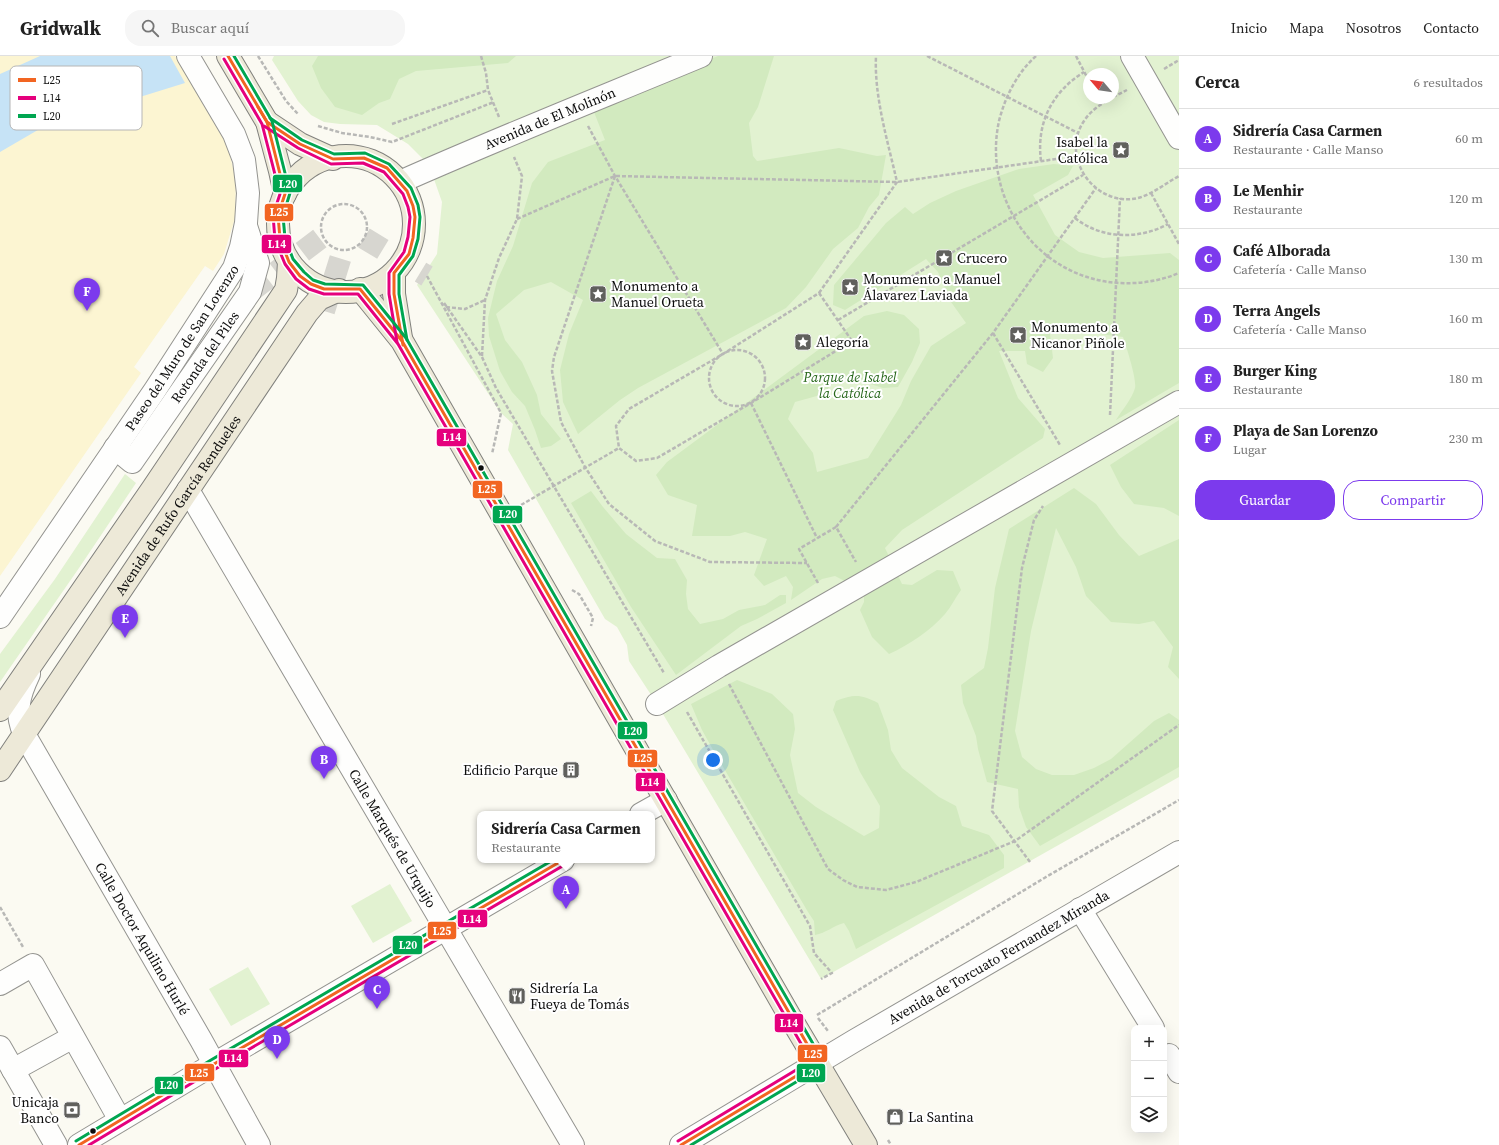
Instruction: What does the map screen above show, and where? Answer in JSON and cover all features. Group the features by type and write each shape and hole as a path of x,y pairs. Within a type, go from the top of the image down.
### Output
{"main road":[{"path":"228,56 266,120 285,194"},
{"path":"266,120 300,144 333,159"},
{"path":"364,158 387,168 400,182 407,191 413,206 415,217 413,238 409,254 394,273 377,286 349,290 324,289 311,284 300,276 289,262 280,239 278,215 285,194 301,172 317,163 333,159 364,158"},
{"path":"0,710 42,651 286,290 289,262"},
{"path":"394,273 394,294 402,341"},
{"path":"349,290 402,341 866,1145"},
{"name":"Avenida de Rufo García Rendueles","path":"0,770 307,313 320,299 349,290"}],"street":[{"name":"Paseo del Muro de San Lorenzo","path":"0,617 155,390 234,268 241,247 246,223 248,193 244,160 234,134 188,56"},
{"name":"Avenida de El Molinón","path":"400,182 506,136 701,56"},
{"path":"1132,56 1179,138"},
{"name":"Rotonda del Piles","path":"155,390 172,403 250,292 258,263 246,223"},
{"path":"657,704 720,666 1179,402"},
{"path":"115,448 132,462 172,403"},
{"name":"Calle Marqués de Urquijo","path":"188,490 573,1145"},
{"name":"Calle Doctor Aquilino Hurlé","path":"42,651 25,683 17,709 19,722 24,734 259,1145"},
{"path":"646,811 666,800"},
{"name":"Avenida de Torcuato Fernandez Miranda","path":"681,1145 841,1048 1179,852"},
{"path":"79,1145 214,1064 558,863"},
{"path":"1080,909 1151,1025"},
{"path":"0,984 33,965 120,1120"},
{"path":"14,1070 73,1037"},
{"path":"0,1047 56,1145"}],"path":[{"path":"258,56 286,101 302,117"},
{"path":"392,124 488,90 486,73 481,56"},
{"path":"819,293 852,341 752,403 657,458 636,461 619,448 616,426 629,409 723,354 819,293 897,182 881,111 876,56"},
{"path":"927,56 1078,134"},
{"path":"1036,56 1018,77 1006,97 996,135 997,168 1003,196 1023,232 1037,248 1053,261 1091,278 1116,283 1132,283 1152,281 1179,273"},
{"path":"1076,56 1083,70"},
{"path":"1041,161 1039,146 1043,124 1052,103 1066,85 1083,73"},
{"path":"313,125 342,133 392,142 494,102"},
{"path":"1102,104 1091,112 1083,122 1075,147 1077,160 1083,175 1100,192 1112,197 1125,199 1138,198 1151,193 1179,176"},
{"path":"578,107 615,176 723,354"},
{"path":"517,219 615,176 897,182 1077,156"},
{"path":"838,320 1083,175"},
{"path":"482,357 485,300 499,258 517,219 522,176"},
{"path":"615,176 554,358 552,371 561,422 609,504 655,542 710,562 807,563"},
{"path":"830,603 798,549 836,527 993,333 1096,188"},
{"path":"1151,193 1179,244"},
{"path":"1109,443 1120,198"},
{"path":"335,206 354,206 364,216 366,222 364,238 358,245 349,250 334,247 327,242 323,236 322,229 326,213 335,206"},
{"path":"1075,218 1081,223 1102,232 1124,236 1147,233 1168,224"},
{"path":"427,276 501,413 491,460"},
{"path":"445,307 466,309 485,300"},
{"path":"445,307 482,357 496,388 676,693 810,926 814,953 832,973 822,979"},
{"path":"993,333 1071,463"},
{"path":"733,351 742,351 751,354 759,360 764,368 766,378 764,388 752,403 743,406 726,404 713,392 709,375 716,360 723,354 733,351"},
{"path":"752,403 817,538"},
{"path":"518,507 619,448"},
{"path":"1030,862 992,811 1022,568 1034,520 1046,501"},
{"path":"836,527 867,581"},
{"path":"720,666 828,869 843,880 857,887 886,890 916,882 1015,841 1179,725"},
{"path":"817,1015 1046,877 1179,800"},
{"path":"0,907 33,965"}],"green space":[{"name":"Parque de Isabel la Católica","path":"274,56 1179,56 1179,777 821,979 657,704 629,661 627,645 617,627 605,619 508,450 513,424 501,413 417,285 437,254 442,202 429,165 408,144 377,125 324,122 311,115 298,101 272,60"},
{"path":"318,56 516,56 508,63 416,71 399,79 390,99 379,103 362,115 335,107 321,88 312,66"},
{"path":"718,56 774,56 758,107 749,123 753,156 757,161 839,148 877,156 886,155 879,195 869,207 858,228 833,249 806,287 786,308 638,388 620,400 578,434 563,402 560,370 569,334 583,300 551,282 524,290 496,314 505,340 522,362 537,395 541,414 561,439 551,446 541,448 525,406 512,392 500,371 489,336 488,318 497,281 513,246 532,183 548,162 605,140 592,107"},
{"path":"1054,164 1073,166 1068,175 1033,195 1055,235 1079,252 1103,258 1170,253 1179,260 1179,383 1116,420 1135,388 1133,370 1123,337 1092,333 1050,334 1053,358 1043,372 1027,364 1025,351 999,351 1018,398 1045,429 1043,438 902,530 885,548 902,584 912,585 937,570 953,571 961,590 947,611 933,626 912,642 889,654 872,637 860,610 864,602 864,591 835,576 822,579 791,600 793,587 786,576 764,586 754,575 767,539 745,532 730,536 692,536 697,505 668,495 656,475 667,462 864,316 887,311 904,315 919,329 920,343 912,362 898,387 883,388 839,374 824,394 795,402 788,419 813,453 817,472 868,458 901,405 911,381 931,346 966,323 951,302 938,272 926,259 845,310 833,305 834,285 886,223 905,207 913,214 930,203 956,191 1019,169"},
{"path":"1179,420 1179,516 1164,508 1134,504 1121,487 1110,465"},
{"path":"125,474 136,483 0,682 0,654 55,579"},
{"path":"1074,488 1096,504 1119,535 1139,556 1179,539 1179,679 1168,667 1173,647 1154,621 1139,624 1111,622 1086,596 1076,567 1056,528 1031,631 1015,731 1022,757 1036,769 1052,775 1074,775 1094,768 1111,759 1154,721 1169,713 1179,720 1179,767 1040,846 1026,827 1019,807 1018,789 987,782 976,736 963,703 961,685 984,668 988,648 995,588 1009,529"},
{"path":"591,491 626,534 657,558 675,559 687,580 686,594 688,609 700,624 723,619 739,610 765,605 780,595 786,595 786,603 741,626 676,675 631,607 571,503"},
{"path":"737,680 772,694 793,714 795,729 790,755 798,793 816,807 864,836 879,828 880,806 860,772 833,710 836,701 853,696 867,698 878,703 888,730 891,750 902,768 939,797 956,806 962,826 989,835 1004,855 1004,868 856,949 844,923 823,933 815,935 814,921 712,748 702,730 691,704"},
{"path":"390,884 412,921 373,943 351,906"},
{"path":"248,967 270,1004 231,1026 209,989"}],"sand":[{"path":"0,56 175,56 228,147 236,181 235,218 224,254 213,271 205,266 134,367 141,373 0,576"}],"water":[{"path":"40,56 170,56 185,83 142,96 142,66 18,66"},
{"path":"10,70 10,130 38,130 0,152 0,74"}],"tunnel":[{"path":"250,292 323,236"},
{"path":"364,238 427,276"},
{"path":"324,311 343,250"}],"transit line":[{"name":"L25","path":"228,56 267,122 285,194 278,215 280,239 289,262 300,276 311,284 324,289 360,289 402,341 818,1063 681,1145"},
{"name":"L20","path":"234,56 272,121 290,193 283,216 285,238 293,259 313,280 325,284 363,285 406,338 823,1061 823,1065 821,1067 691,1145"},
{"name":"L14","path":"224,59 262,124 280,194 273,215 275,240 285,264 296,279 309,289 324,294 358,294 398,344 811,1061 678,1141"},
{"name":"L25","path":"258,107 267,122 300,144 333,159 364,158 387,168 407,191 413,206 415,217 413,238 409,254 394,273 394,294 403,345"},
{"name":"L20","path":"270,118 302,140 334,154 365,153 389,164 411,188 418,205 420,217 418,239 413,256 399,275 399,294 407,340"},
{"name":"L14","path":"264,126 298,148 331,164 363,163 384,172 403,194 410,217 408,237 404,252 389,273 389,294 397,342"},
{"name":"L20","path":"76,1141 211,1060 548,863"},
{"name":"L25","path":"79,1145 214,1064 558,863"},
{"name":"L14","path":"89,1145 217,1068 566,864"}],"place":[{"name":"Isabel la Católica","path":"1121,150"},
{"name":"Crucero","path":"944,258"},
{"name":"Monumento a Manuel Álavarez Laviada","path":"850,287"},
{"name":"Monumento a Manuel Orueta","path":"598,294"},
{"name":"Playa de San Lorenzo","path":"87,311"},
{"name":"Monumento a Nicanor Piñole","path":"1018,335"},
{"name":"Alegoría","path":"803,342"},
{"name":"Burger King","path":"125,638"},
{"name":"Edificio Parque","path":"571,770"},
{"name":"Le Menhir","path":"324,779"},
{"name":"Sidrería Casa Carmen","path":"566,909"},
{"name":"Sidrería La Fueya de Tomás","path":"517,996"},
{"name":"Café Alborada","path":"377,1009"},
{"name":"Terra Angels","path":"277,1059"},
{"name":"Unicaja Banco","path":"72,1110"},
{"name":"La Santina","path":"895,1117"}]}
